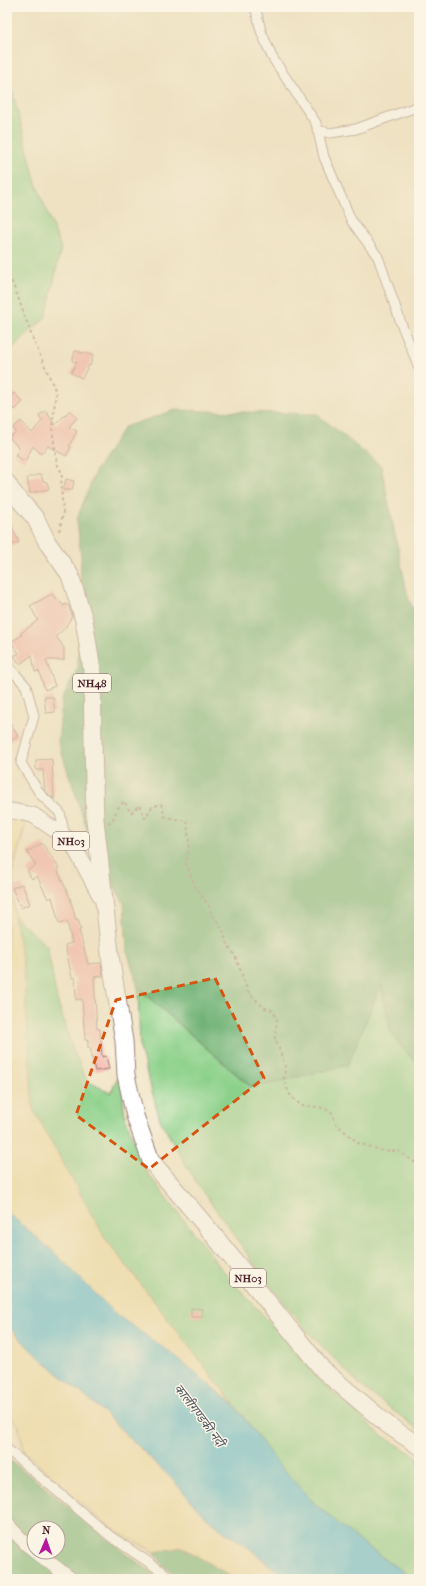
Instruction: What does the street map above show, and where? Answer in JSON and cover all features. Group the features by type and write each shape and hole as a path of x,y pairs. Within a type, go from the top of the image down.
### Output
{"highway":[{"name":"NH48","path":"7,483 11,490 36,519 47,542 70,575 84,620 92,670 95,820 105,905"},
{"name":"NH03","path":"105,905 117,1004 124,1042 126,1075 135,1116 151,1161 211,1232 323,1370 388,1425 419,1446"}],"main road":[{"name":"NH03","path":"7,810 33,815 71,841 105,905"},
{"path":"7,1524 26,1544"},
{"path":"47,1560 71,1579"}],"street":[{"path":"253,7 256,10 261,31 272,57 316,123 324,157 351,220 378,256 401,324 419,368"},
{"path":"317,130 330,133 356,129 419,106"},
{"path":"7,665 26,686 34,716 21,763 40,794 60,813 64,836"},
{"path":"7,1449 110,1536 173,1579"}],"path":[{"path":"7,270 31,334 56,392 52,427 57,464 62,473 61,487 63,513 60,529 47,542"},
{"path":"95,820 106,824 112,821 118,808 124,801 131,813 139,805 145,818 152,807 161,804 165,817 187,821 189,842 186,864 195,886 223,930 227,945 235,955 248,992 264,1008 272,1010 277,1018 275,1038 285,1065 284,1081 291,1097 302,1106 319,1107 331,1111 336,1124 358,1143 383,1151 398,1151 419,1165"}],"highlighted area":[{"path":"215,978 264,1078 149,1169 76,1115 116,1000"}],"green space":[{"path":"7,70 36,183 61,248 46,317 7,353"},
{"path":"175,410 317,414 381,466 408,597 419,623 419,1065 404,1050 391,1032 381,985 348,1065 252,1088 138,988 127,950 124,903 95,853 58,742 62,700 78,667 81,557 77,519 95,472 124,427"},
{"path":"14,916 47,946 57,1000 74,1052 87,1081 111,1093 120,1072 125,1117 146,1171 227,1276 276,1329 318,1379 381,1435 419,1458 419,1579 413,1579 358,1540 315,1504 278,1464 105,1238 32,1109 23,965"},
{"path":"381,984 391,1032 404,1050 419,1065 419,1430 361,1386 307,1331 261,1274 229,1227 199,1187 160,1120 140,1049 138,988 252,1088"},
{"path":"7,1458 121,1550 160,1579 7,1579"},
{"path":"182,1547 235,1579 182,1579 164,1567 155,1552"}],"sand":[{"path":"7,817 26,822 13,870 14,916 23,965 33,1109 105,1238 235,1406 168,1351 118,1316 56,1254 7,1212"},
{"path":"7,1325 34,1353 99,1408 174,1481 202,1513 222,1530 249,1548 265,1562 279,1579 235,1579 182,1547 155,1552 123,1536 91,1512 24,1451 18,1424 7,1413"}],"water":[{"name":"कालीगण्डकी नदी","path":"7,1212 56,1254 118,1316 168,1351 235,1406 278,1464 315,1504 358,1540 413,1579 287,1579 202,1513 174,1481 99,1408 34,1353 7,1325"}],"building":[{"path":"75,351 93,355 90,366 89,365 82,378 71,373 77,362 72,361"},
{"path":"14,393 23,402 15,410 7,403 7,400"},
{"path":"70,410 77,418 69,427 77,431 69,446 71,447 66,456 48,446 41,454 33,446 25,461 15,456 19,448 9,437 16,432 13,428 21,421 32,433 42,421 39,415 46,411 55,425"},
{"path":"41,474 43,481 47,482 49,489 30,493 27,478"},
{"path":"66,479 74,481 72,490 63,490"},
{"path":"7,516 19,542 7,547"},
{"path":"52,594 64,606 65,604 69,606 72,616 66,627 56,636 64,648 64,660 46,660 55,686 45,690 39,671 35,672 32,655 20,664 14,656 19,653 11,642 22,635 20,634 38,620 30,606"},
{"path":"44,697 53,697 55,712 46,713"},
{"path":"7,719 18,736 7,743"},
{"path":"52,759 54,799 45,791 43,770 36,770 36,760"},
{"path":"42,843 59,868 57,869 70,898 76,920 78,919 81,929 79,930 88,964 101,963 103,976 94,977 97,1029 100,1029 102,1057 106,1056 109,1069 95,1071 91,1058 91,1048 88,1048 88,1039 85,1040 82,999 76,1000 75,977 72,978 65,945 72,943 67,921 59,923 52,897 48,899 37,876 32,879 27,871 36,865 27,852"},
{"path":"22,884 30,904 21,908 12,888"},
{"path":"191,1308 202,1309 202,1317 191,1317"}]}
